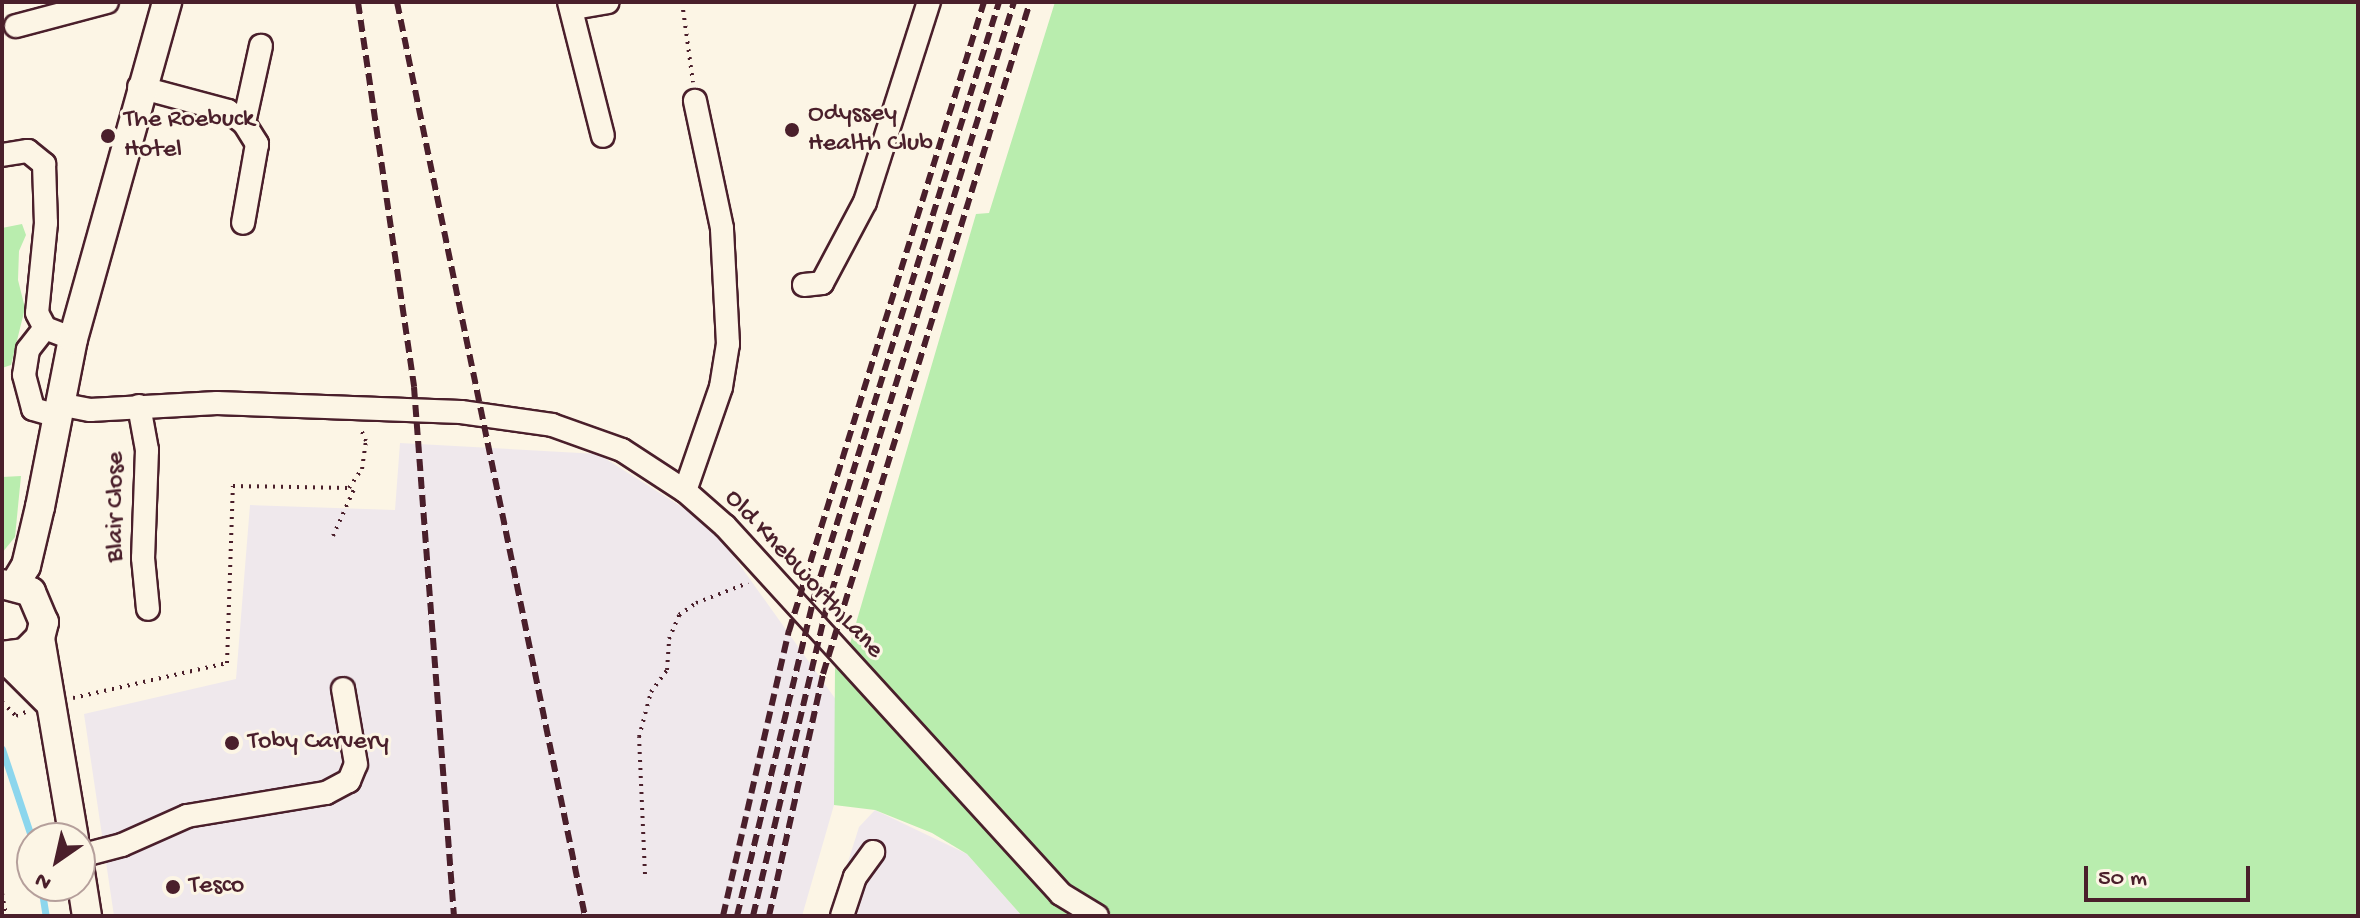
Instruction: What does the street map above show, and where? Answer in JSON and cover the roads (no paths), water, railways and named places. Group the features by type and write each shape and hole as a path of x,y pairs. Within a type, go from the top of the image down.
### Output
{"main road":[{"path":"72,822 60,702 40,638 41,605 9,584 26,566 73,339 139,87 167,2"},
{"path":"3,656 25,653 40,638"},
{"path":"3,656 60,702"}],"street":[{"path":"16,26 71,6 107,2"},
{"path":"603,136 572,5 607,2"},
{"path":"804,285 822,283 865,202 929,2"},
{"path":"244,123 261,46"},
{"path":"139,87 228,111 244,123 257,144 243,223"},
{"path":"685,491 721,387 728,344 722,228 695,101"},
{"path":"2,155 37,153 47,172 37,299 45,328"},
{"path":"45,328 73,339"},
{"path":"45,328 33,339 24,375 33,409 58,410"},
{"name":"Old Knebworth Lane","path":"58,410 139,406 355,405 504,416 552,425 622,450 685,491 766,568 859,677 1061,894 1097,916"},
{"name":"Blair Close","path":"139,406 147,450 143,558 148,609"},
{"path":"96,852 122,845 187,816 326,793 349,781 356,764 343,689"},
{"path":"844,916 855,877 873,852"}],"waterway":[{"path":"2,749 26,822"},
{"path":"44,902 46,916"}],"railway":[{"path":"358,2 414,387 454,916"},
{"path":"397,2 585,916"},
{"path":"723,916 789,631 984,2"},
{"path":"737,916 815,594 999,2"},
{"path":"753,916 826,610 1014,2"},
{"path":"769,916 823,674 1030,2"}],"place":[{"name":"Odyssey Health Club","path":"792,130"},
{"name":"The Roebuck Hotel","path":"108,136"},
{"name":"Toby Carvery","path":"232,743"},
{"name":"Tesco","path":"173,887"}]}
